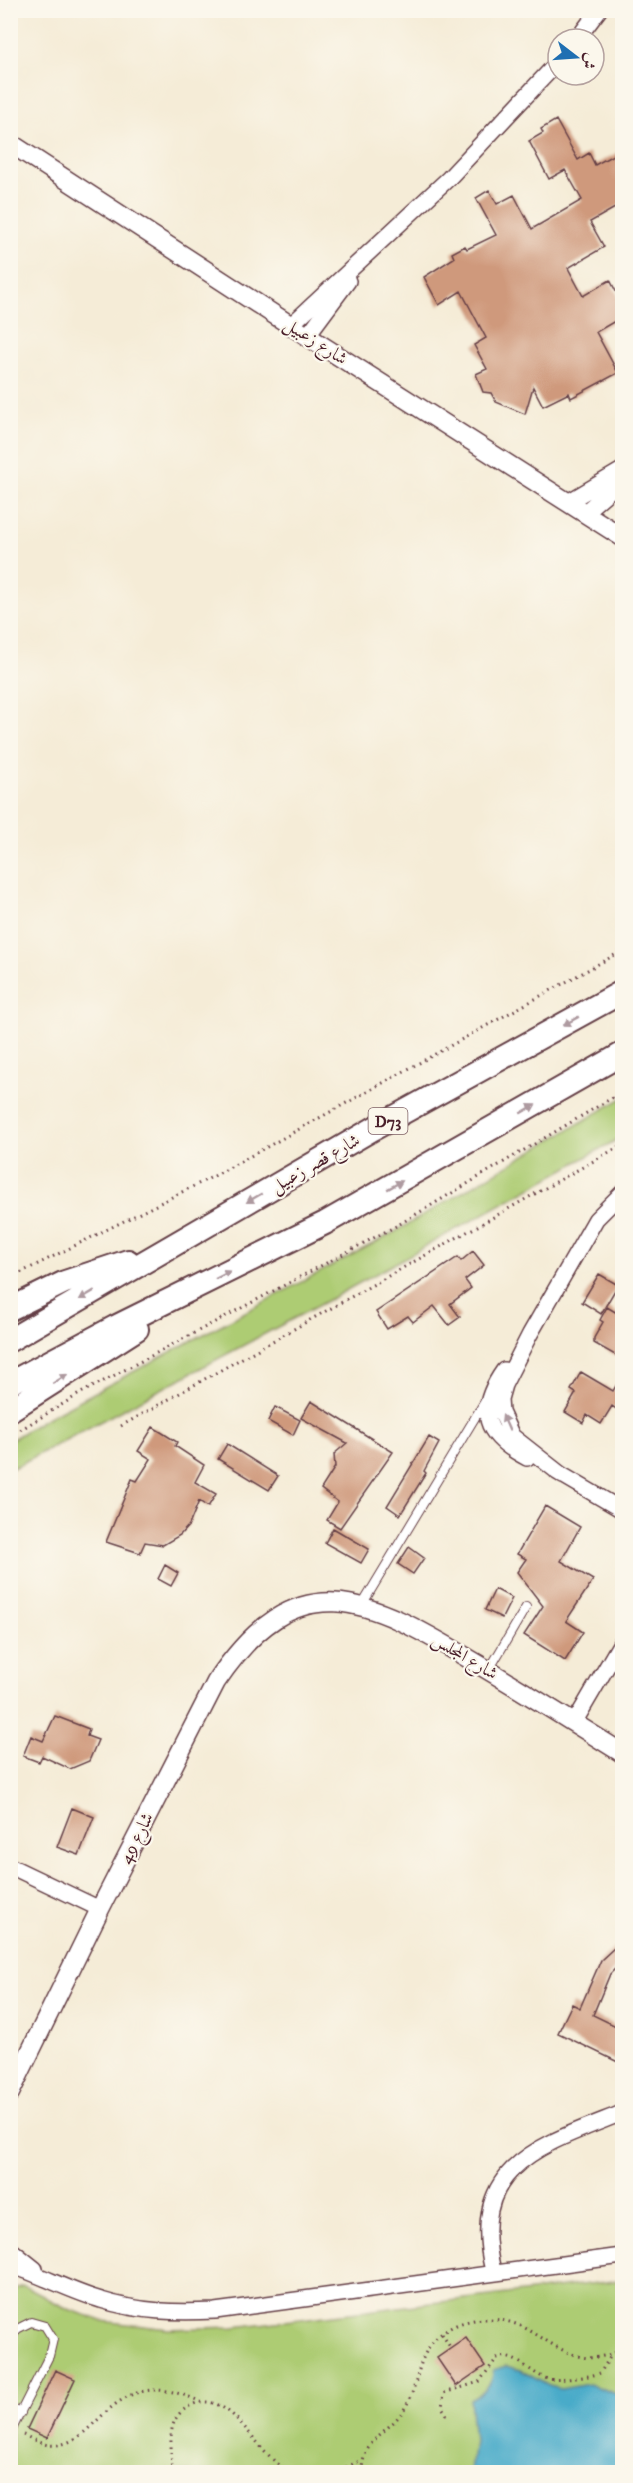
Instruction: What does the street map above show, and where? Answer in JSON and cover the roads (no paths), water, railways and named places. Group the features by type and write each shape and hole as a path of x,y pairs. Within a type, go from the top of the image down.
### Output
{"main road":[{"name":"شارع قصر زعبيل","path":"10,1340 373,1129 622,993"},
{"path":"10,1383 115,1327 325,1224 478,1139 622,1054"},
{"path":"10,1309 87,1273 156,1254"},
{"path":"10,1410 135,1331 170,1301"}],"street":[{"path":"586,27 599,10"},
{"path":"291,325 341,276 379,244 508,118 546,75"},
{"name":"شارع زعبيل","path":"10,142 307,336 622,537"},
{"path":"307,336 333,298 379,244"},
{"path":"568,502 622,470"},
{"path":"585,512 622,480"},
{"path":"563,1476 512,1436 501,1412 504,1385 530,1334 596,1219 622,1193"},
{"path":"530,1334 488,1395 488,1422 498,1440 514,1451 622,1510"},
{"name":"شارع المجلس","path":"294,1609 328,1603 362,1605 382,1611 418,1628 489,1670 622,1753"},
{"name":"شارع 49","path":"10,2093 100,1909 216,1682 236,1652 263,1627 294,1609"},
{"path":"574,1723 622,1641"},
{"path":"10,1866 100,1909"},
{"path":"492,2271 487,2249 487,2225 502,2181 518,2162 540,2147 622,2113"},
{"path":"10,2249 47,2277"},
{"path":"10,2265 119,2305 157,2312 186,2313 226,2310 492,2271 622,2256"}],"lane":[{"path":"362,1605 488,1395"},
{"path":"489,1670 526,1607"},
{"path":"10,2340 17,2329 31,2322 45,2326 53,2339 49,2356 11,2431"},
{"path":"10,2408 21,2413"}],"water":[{"path":"506,2366 520,2370 549,2386 561,2389 589,2384 622,2396 622,2472 470,2472 474,2440 470,2399 489,2384 493,2370"}]}
